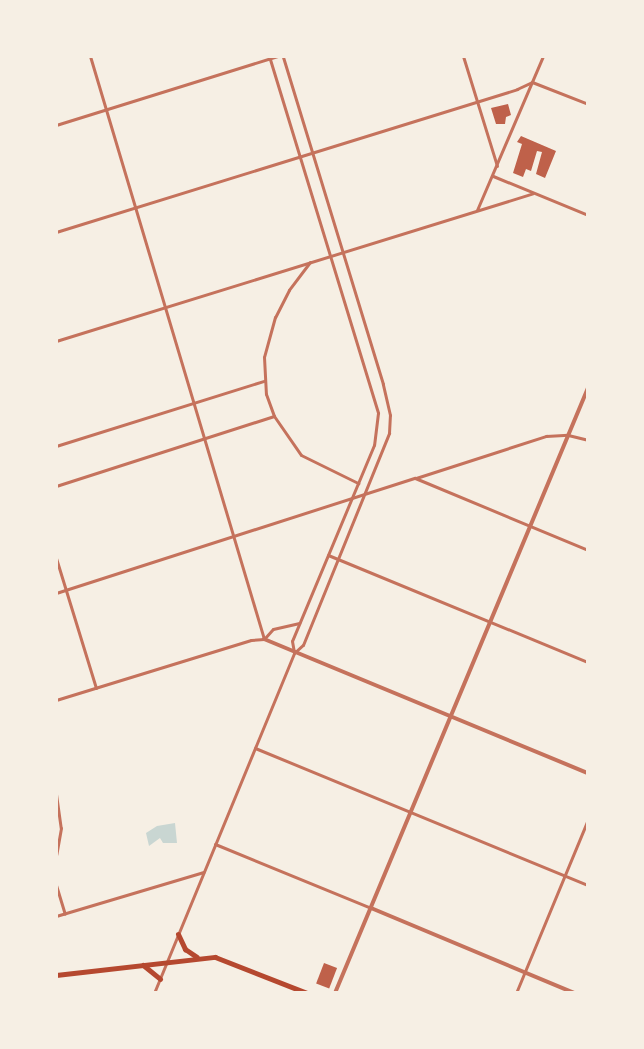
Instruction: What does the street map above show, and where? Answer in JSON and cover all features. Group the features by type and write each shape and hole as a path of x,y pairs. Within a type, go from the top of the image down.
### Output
{"main road":[{"path":"178,934 188,954 198,957"},
{"path":"56,976 168,960 198,957 224,958 307,993"},
{"path":"142,965 160,979"}],"street":[{"path":"90,56 264,639"},
{"path":"56,125 277,56"},
{"path":"154,993 294,653 303,645 386,446 390,415 283,56"},
{"path":"463,56 497,166"},
{"path":"477,210 543,56"},
{"path":"269,57 299,158 331,254 378,413 374,444 292,641 294,653"},
{"path":"56,232 313,154 478,102 532,82 588,104"},
{"path":"493,176 588,215"},
{"path":"56,341 331,254 533,193"},
{"path":"310,262 288,290 275,316 264,356 264,381 274,416 301,455 358,483"},
{"path":"56,446 194,405 264,381"},
{"path":"335,993 588,388"},
{"path":"56,486 205,440 274,416"},
{"path":"56,593 546,436 568,434 588,440"},
{"path":"415,478 588,550"},
{"path":"328,555 588,662"},
{"path":"56,558 96,688"},
{"path":"264,639 273,629 299,624"},
{"path":"56,700 251,640 264,639 588,773"},
{"path":"254,748 588,885"},
{"path":"56,794 58,809 56,855"},
{"path":"516,993 588,819"},
{"path":"215,844 574,993"},
{"path":"56,916 204,872"},
{"path":"56,884 65,914"}],"shaded area":[{"path":"175,823 177,843 163,843 160,838 149,846 146,833 157,826"}],"building":[{"path":"508,104 511,115 506,117 505,124 496,124 491,108"},
{"path":"521,136 556,151 545,178 536,174 542,152 537,151 531,171 526,169 523,177 513,173 522,144 517,142"},
{"path":"324,963 337,968 329,989 316,984"}]}
